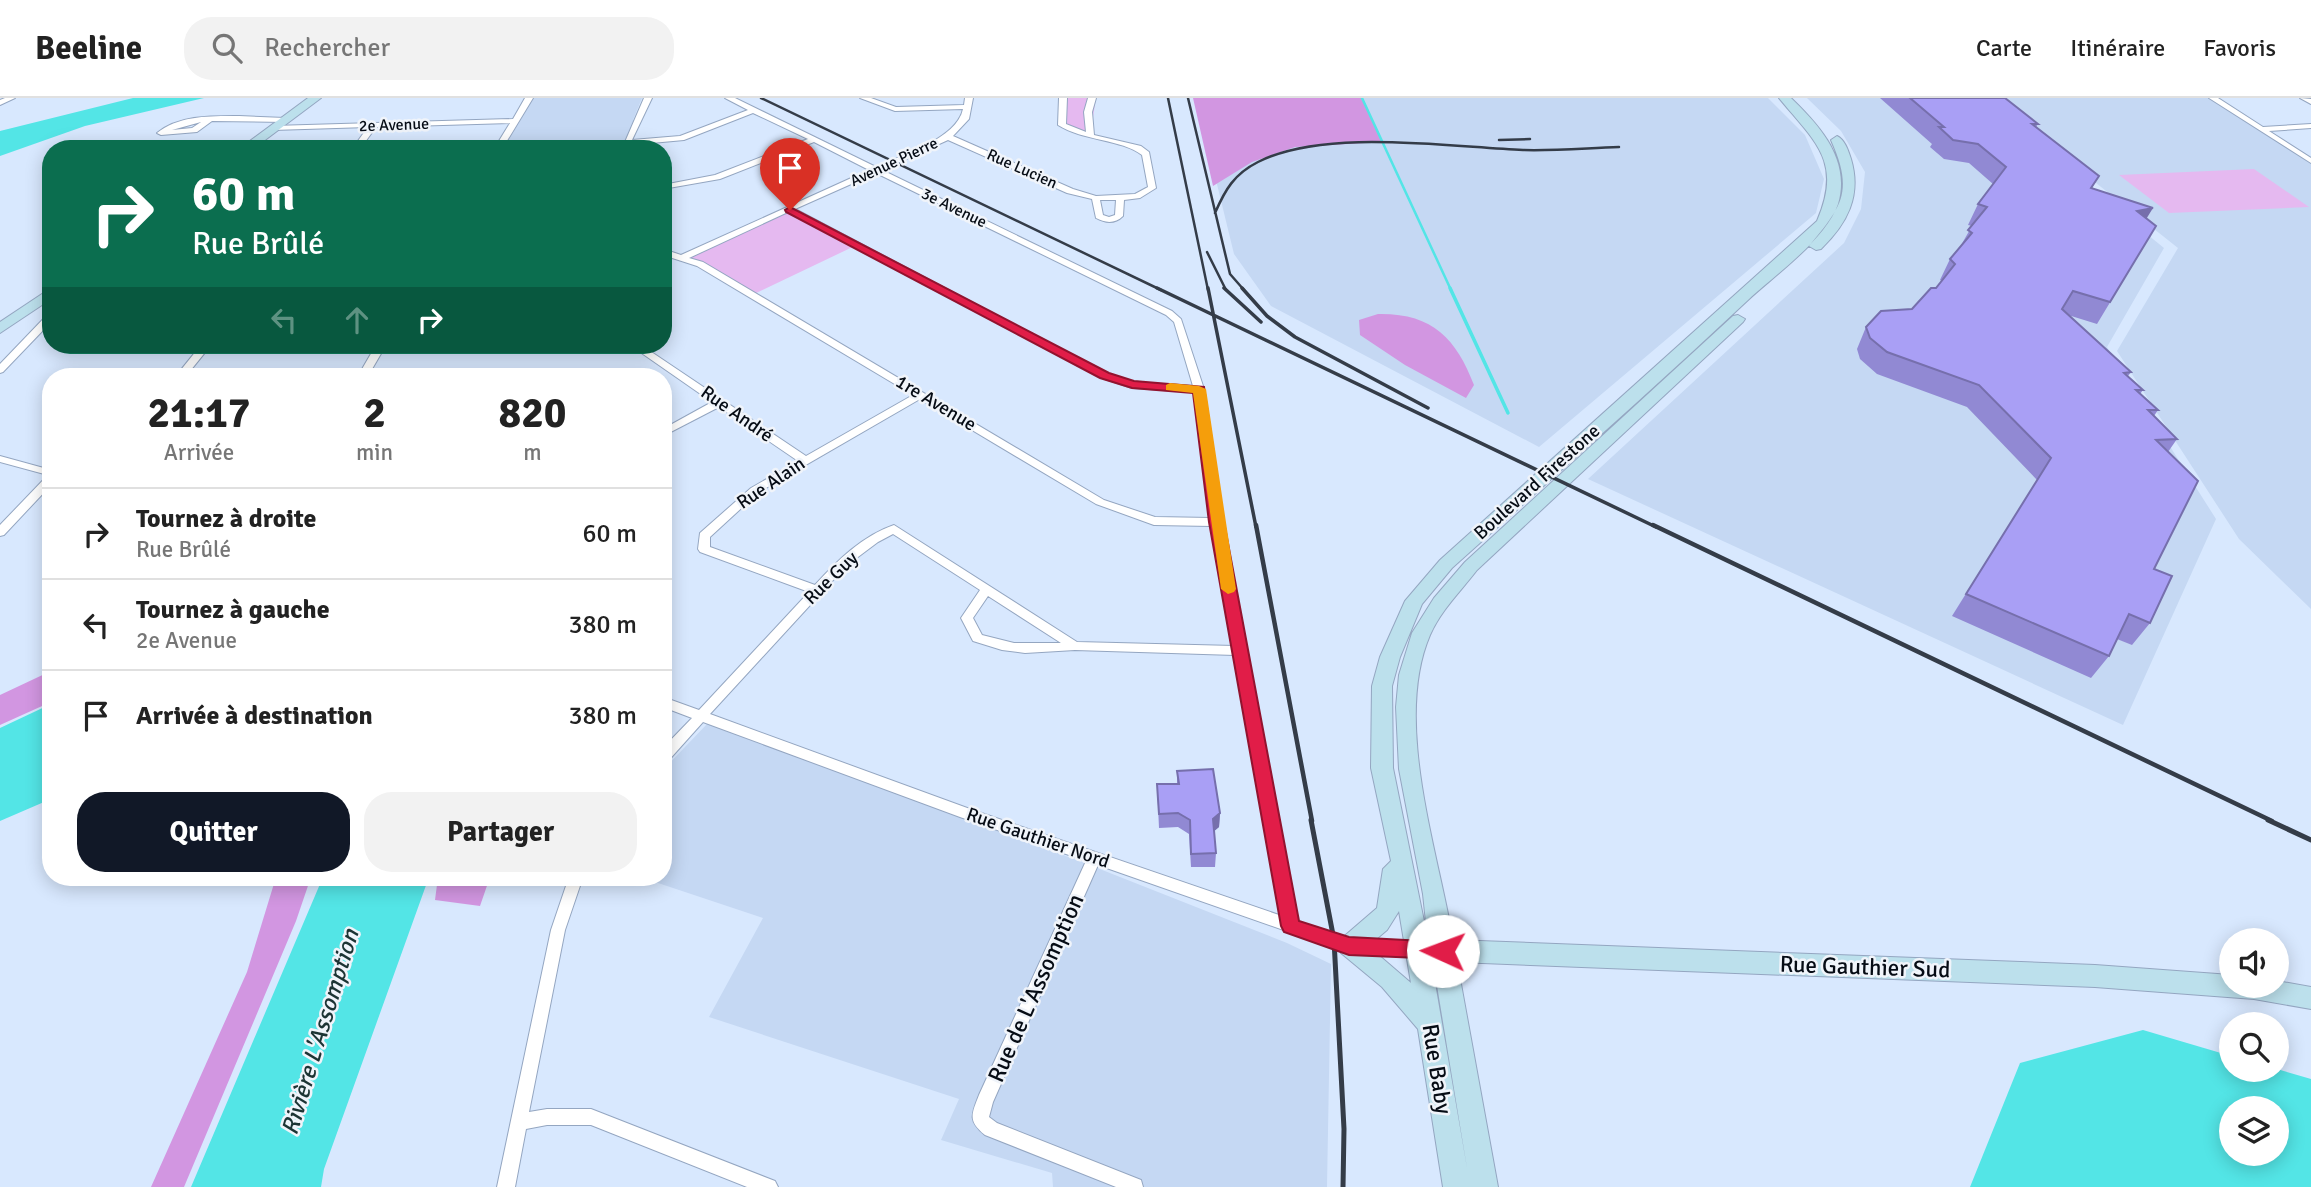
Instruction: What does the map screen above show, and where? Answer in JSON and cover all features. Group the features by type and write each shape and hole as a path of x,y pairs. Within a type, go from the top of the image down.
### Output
{"main road":[{"path":"258,140 315,98"},
{"name":"Boulevard Firestone","path":"1418,950 1382,768 1382,686 1390,657 1414,601 1458,552 1697,340 1822,223 1833,205 1837,188 1833,165 1818,134 1785,98"},
{"name":"Boulevard Firestone","path":"1443,951 1404,745 1407,690 1417,642 1439,603 1471,566 1667,388 1838,226 1851,195 1847,165 1839,144 1826,125 1798,98"},
{"path":"0,329 42,299"},
{"path":"1392,812 1394,902 1382,922 1349,946 1403,989 1430,1029"},
{"name":"Rue Gauthier Sud","path":"1418,950 2095,976 2254,988 2311,998"},
{"name":"Rue Baby","path":"1418,950 1457,1187"},
{"name":"Rue Baby","path":"1443,951 1484,1187"}],"street":[{"path":"0,103 11,98"},
{"path":"503,140 529,98"},
{"path":"629,140 649,98"},
{"name":"3e Avenue","path":"729,98 1169,313 1178,321 1199,389"},
{"path":"864,98 895,109 969,103"},
{"path":"1063,98 1062,125 1090,136 1138,148 1146,154 1152,188 1137,196 1119,198"},
{"path":"1090,136 1088,111 1092,98"},
{"path":"2213,98 2311,161"},
{"path":"2304,98 2311,102"},
{"name":"Avenue Pierre","path":"682,257 877,171 948,136 965,119 969,103"},
{"path":"667,140 681,138 754,110"},
{"path":"209,120 181,133 161,133 166,128 209,120 285,120"},
{"name":"2e Avenue","path":"273,128 515,121"},
{"path":"363,140 373,126"},
{"path":"2261,129 2311,126"},
{"name":"Rue Lucien","path":"948,136 1070,191 1096,198 1119,198 1119,216 1110,220 1100,216 1096,198"},
{"path":"672,185 717,177 813,140"},
{"path":"790,210 1105,376 1132,385 1199,389 1216,522 1290,926"},
{"name":"1re Avenue","path":"672,254 700,264 1100,502 1123,512 1169,523 1216,522"},
{"path":"0,370 42,326"},
{"path":"187,368 199,354"},
{"name":"Rue André","path":"648,354 669,368"},
{"name":"Rue André","path":"672,370 804,460"},
{"name":"Rue Alain","path":"816,590 704,549 704,536 719,519 755,490 921,394"},
{"path":"672,428 720,402"},
{"path":"0,458 42,472"},
{"path":"0,532 42,485"},
{"name":"Rue Guy","path":"672,748 842,563 874,539 894,530 1075,646"},
{"path":"986,590 967,618 977,638 1004,648 1037,650 1075,646 1240,651"},
{"name":"Rue Gauthier Nord","path":"672,706 1349,946 1418,950"},
{"name":"Rue de L'Assomption","path":"1095,857 985,1101 980,1120 991,1129 1135,1186"},
{"path":"506,1187 558,930 573,886"},
{"path":"520,1122 547,1117 591,1117 769,1187"}],"shaded area":[{"path":"531,98 642,98 633,120 638,120 629,140 505,140"},
{"path":"1063,98 1096,98 1090,136 1064,128 1061,120"},
{"path":"1193,98 1362,98 1383,142 1295,147 1252,162 1213,186"},
{"path":"1196,98 1768,98 1805,135 1824,179 1816,213 1539,447 1271,306 1234,254"},
{"path":"1807,98 1980,98 2164,248 2107,347 2216,519 2123,725 1588,479 1844,243 1861,209 1865,172 1841,131"},
{"path":"1989,98 2209,98 2311,163 2311,609 2239,539 2117,351 2178,248"},
{"path":"2254,169 2309,207 2169,213 2119,175"},
{"path":"790,210 861,243 752,295 683,257"},
{"path":"1378,314 1413,318 1440,332 1459,354 1474,385 1466,398 1405,365 1360,335 1359,320"},
{"path":"42,675 42,706 0,725 0,695"},
{"path":"707,724 1082,862 1287,943 1331,964 1327,1187 1053,1187 1052,1173 941,1140 959,1099 709,1017 763,918 667,886 672,886 672,761"},
{"path":"273,886 308,886 296,921 184,1187 151,1187 247,972"},
{"path":"437,886 487,886 480,906 435,900"}],"water":[{"path":"133,98 204,98 85,126 0,156 0,131"},
{"path":"42,708 42,803 0,821 0,728"},
{"name":"Rivière L'Assomption","path":"319,886 426,886 324,1169 321,1187 191,1187"},
{"path":"2143,1030 2219,1052 2219,1082 2289,1082 2289,1073 2311,1079 2311,1187 1970,1187 2020,1063"}],"building":[{"path":"1910,98 2005,98 2038,124 2032,124 2099,176 2091,188 2153,208 2137,211 2156,226 2110,302 2073,291 2062,309 2131,372 2124,373 2143,390 2136,390 2158,410 2148,410 2177,439 2156,440 2198,481 2154,569 2172,576 2150,623 2129,614 2109,656 1966,594 2051,458 1979,385 1887,352 1870,338 1866,327 1881,311 1912,309 1931,288 1936,288 1955,264 1950,259 1972,233 1968,230 1987,207 1978,204 2006,167 1978,144 1953,140 1939,127 1944,127"},
{"path":"1213,769 1220,813 1213,819 1216,853 1191,854 1190,820 1178,813 1159,814 1157,784 1179,784 1177,771"}],"waterway":[{"path":"1362,98 1451,290"},
{"path":"1450,288 1508,413"}],"railway":[{"path":"761,98 1161,290"},
{"path":"1168,98 1208,290"},
{"path":"1188,98 1215,212"},
{"path":"1499,140 1530,139"},
{"path":"1215,212 1231,183 1250,167 1286,152 1317,145 1388,142 1535,150 1619,147"},
{"path":"1215,212 1230,274 1244,290"},
{"path":"1207,252 1226,290"},
{"path":"1157,288 1213,315"},
{"path":"1208,288 1213,315"},
{"path":"1242,288 1267,316 1295,337 1428,408"},
{"path":"1226,290 1261,322"},
{"path":"1213,315 1656,527"},
{"path":"1213,315 1256,527"},
{"path":"1256,525 1312,821"},
{"path":"1653,525 2272,821"},
{"path":"1311,820 1334,940 1344,1129 1343,1187"},
{"path":"2268,820 2311,840"}],"slow traffic":[{"path":"1170,387 1199,389 1216,522 1228,589"}],"route":[{"path":"790,210 1105,376 1132,385 1199,389 1216,522 1290,926 1349,946 1380,950 1443,951"}]}
